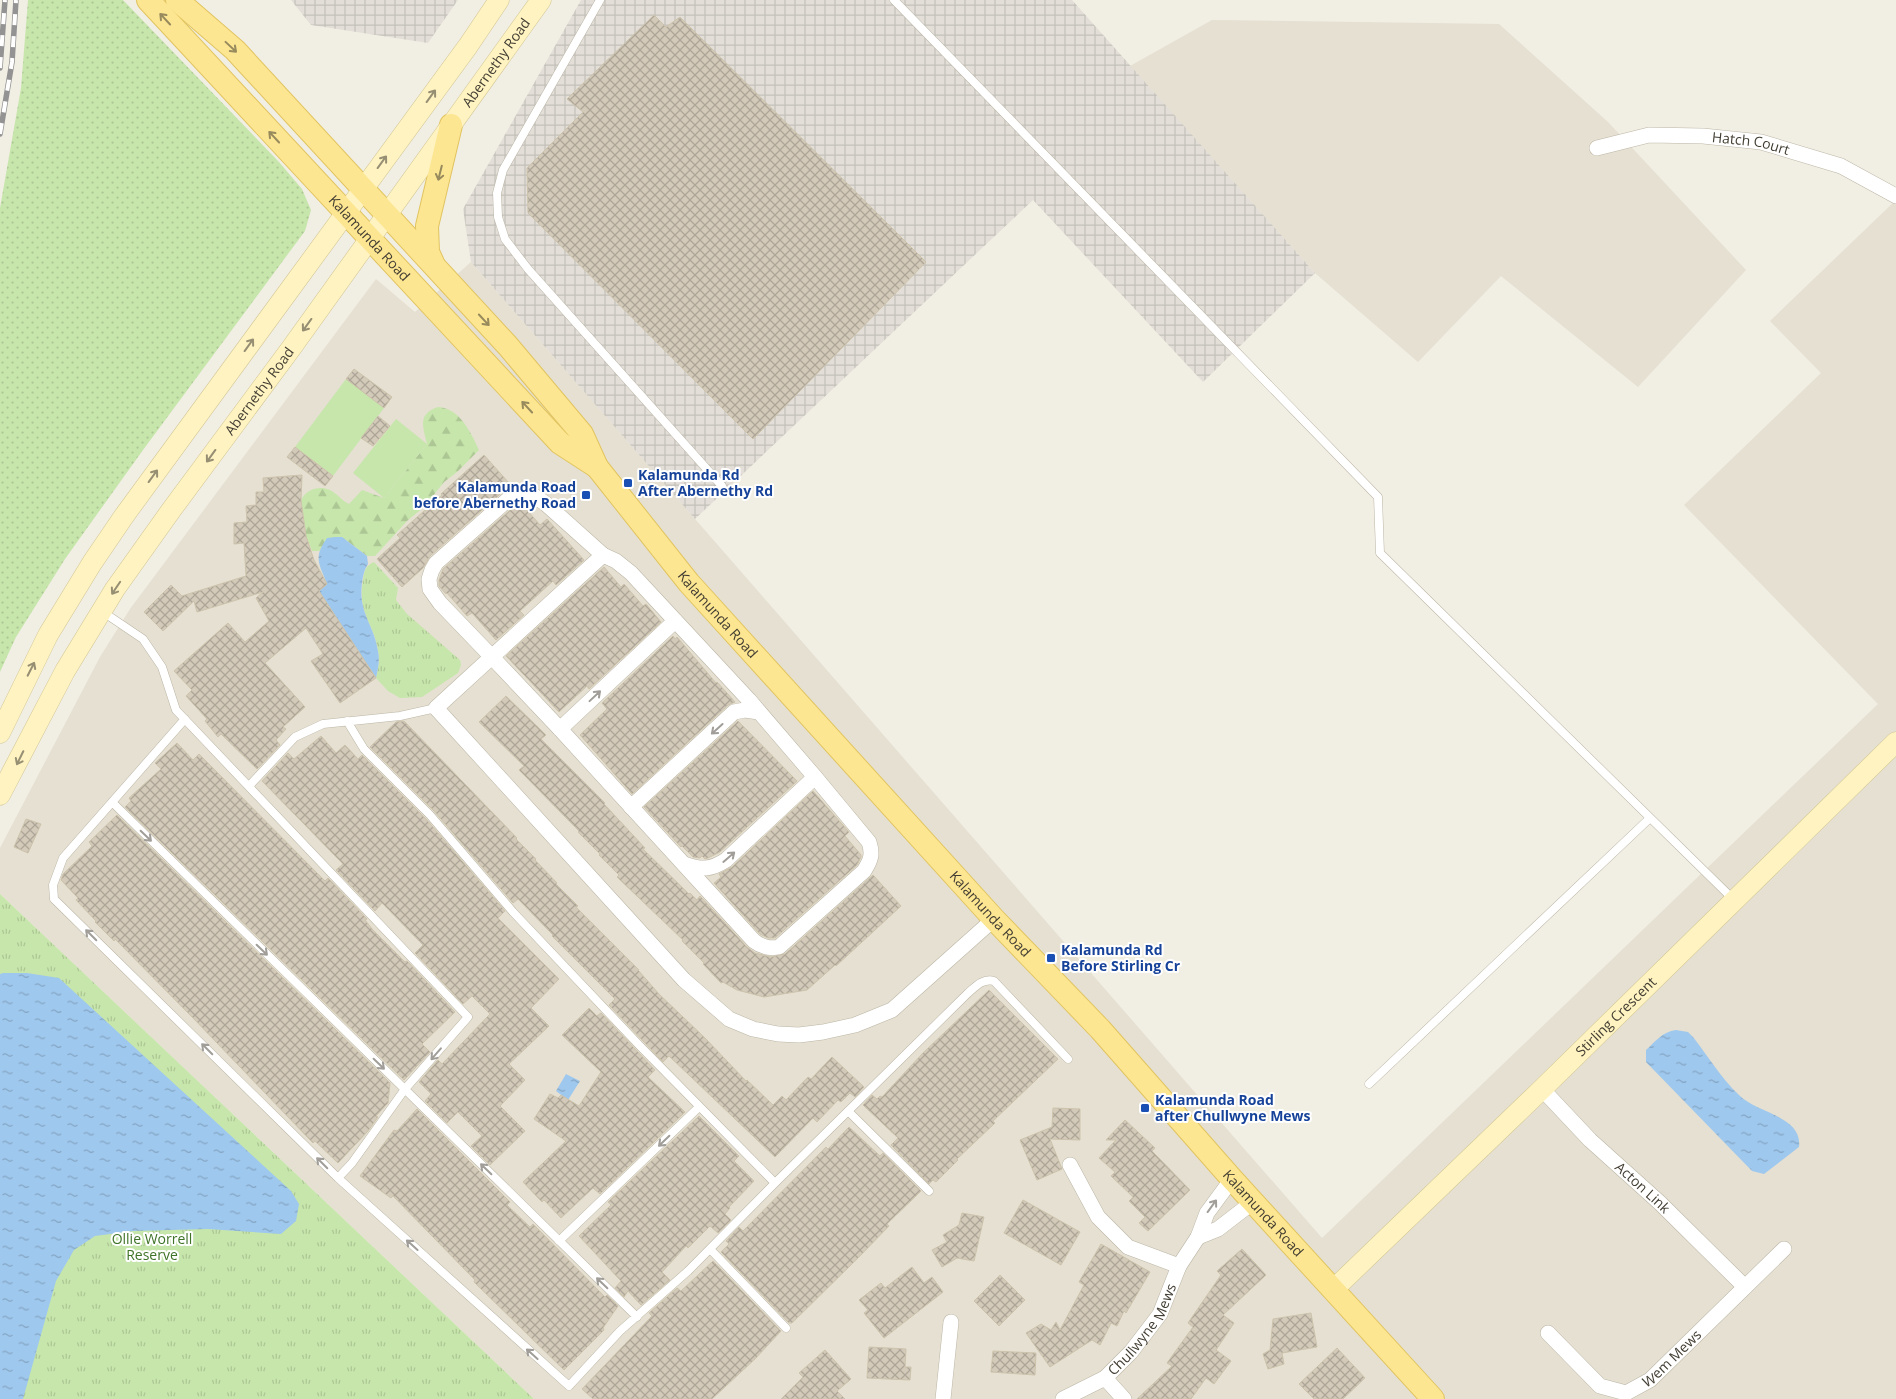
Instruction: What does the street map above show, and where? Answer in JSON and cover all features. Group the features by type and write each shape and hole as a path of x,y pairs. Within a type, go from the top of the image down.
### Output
{"main road":[{"name":"Kalamunda Road","path":"148,0 560,443 597,467"},
{"name":"Kalamunda Road","path":"177,0 235,50 508,346 582,434 597,467 689,583 994,919 1100,1029 1232,1179 1433,1399"},
{"path":"0,733 48,635 92,563 124,516 468,46 499,0"},
{"name":"Abernethy Road","path":"0,794 56,688 101,611 172,509 541,0"},
{"path":"434,265 428,252 427,226 451,126"},
{"name":"Stirling Crescent","path":"1334,1289 1542,1089 1896,742"}],"street":[{"name":"Hatch Court","path":"1597,148 1648,135 1703,136 1761,142 1841,166 1896,196"},
{"path":"525,493 536,497 546,504 603,555 616,561 631,574 675,621 759,712 815,777 862,833 872,852 870,862 864,870 779,947 770,949 761,947 754,942 560,729 440,603 430,589 429,580 436,563 513,495 525,493"},
{"path":"603,555 436,708 684,980 730,1019 753,1028 778,1034 799,1035 855,1025 892,1010 994,919"},
{"path":"560,729 675,621"},
{"path":"631,807 734,712 745,710 759,712"},
{"path":"682,861 697,869 716,867 726,860 815,777"},
{"name":"Acton Link","path":"1542,1089 1590,1140 1660,1203 1745,1288"},
{"path":"1070,1164 1098,1217 1128,1247 1179,1266"},
{"name":"Chullwyne Mews","path":"1063,1399 1105,1378 1131,1352 1160,1314 1179,1266 1198,1237 1207,1213 1232,1179"},
{"path":"1198,1237 1218,1229 1253,1202"},
{"name":"Wem Mews","path":"1548,1334 1600,1386 1626,1393 1650,1380 1784,1249"},
{"path":"943,1399 952,1322"},
{"path":"1105,1378 1124,1399"}],"lane":[{"path":"600,0 503,170 497,193 498,217 505,240 528,269 722,486"},
{"path":"894,0 1378,497 1380,553 1734,901"},
{"path":"101,611 143,639 162,666 176,710 468,1017 405,1090 352,1163 338,1178"},
{"path":"249,786 295,738 323,724 400,716 436,708"},
{"path":"185,719 63,858 53,886 54,898 338,1178 568,1386 620,1331 688,1271 968,993 981,983 988,980 994,982 1068,1059"},
{"path":"346,722 364,750 430,815 513,912 699,1107 775,1183"},
{"path":"112,802 637,1317"},
{"path":"1369,1084 1650,818"},
{"path":"559,1241 699,1107"},
{"path":"848,1111 928,1191"},
{"path":"710,1249 786,1328"}],"shaded area":[{"path":"291,0 458,0 428,43 311,25"},
{"path":"581,0 1072,0 1315,273 1203,382 1033,200 695,519 471,262 463,209"},
{"path":"1212,20 1499,24 1608,122 1746,270 1638,387 1501,276 1418,362 1315,273 1130,66"},
{"path":"1896,200 1896,1399 534,1399 0,894 0,848 100,657 130,609 376,279 415,312 471,262 1322,1238 1878,704 1684,505 1821,373 1770,321"}],"green space":[{"path":"28,0 123,0 279,162 302,189 311,210 305,231 65,559 16,637 0,672 0,208 21,88"},
{"path":"346,379 384,408 333,476 295,447"},
{"path":"438,407 446,408 453,412 464,422 479,450 444,482 424,507 407,521 375,556 367,556 342,537 335,537 319,551 312,551 306,536 301,500 304,496 312,490 321,488 331,491 349,504 362,490 384,498 427,444 423,427 424,417 431,410"},
{"path":"396,419 427,444 384,498 353,473"},
{"path":"374,562 398,588 396,600 407,614 460,660 461,665 458,673 422,697 400,698 388,691 376,678 379,654 362,602 363,577 367,567"},
{"name":"Ollie Worrell Reserve","path":"0,894 534,1399 0,1399"}],"water":[{"path":"342,537 367,556 368,564 363,575 361,593 364,611 378,651 379,661 376,678 319,591 327,584 319,561 320,551 327,538"},
{"path":"27,973 59,978 291,1191 299,1204 296,1221 281,1234 208,1229 133,1231 95,1236 74,1250 56,1281 23,1399 0,1399 0,974"},
{"path":"1676,1030 1688,1032 1693,1037 1720,1074 1739,1095 1777,1116 1794,1128 1798,1137 1799,1147 1764,1174 1752,1171 1646,1062 1646,1050 1663,1035"},
{"path":"566,1074 580,1081 568,1100 556,1091"}],"building":[{"path":"654,15 666,27 680,17 926,262 753,439 528,213 527,168 583,112 567,99"},
{"path":"354,369 392,397 384,408 346,379"},
{"path":"378,416 390,426 373,446 361,438"},
{"path":"295,447 333,476 325,486 287,457"},
{"path":"484,455 509,483 506,486 507,488 430,556 423,568 402,587 377,559 400,538 397,535"},
{"path":"302,475 301,500 306,536 314,560 327,584 319,591 376,678 340,703 311,661 323,654 306,628 265,663 305,707 283,727 286,729 276,740 280,745 257,769 221,734 218,737 205,721 207,719 186,696 192,690 174,671 228,623 245,642 269,621 256,598 263,592 197,612 194,601 163,631 144,612 171,585 182,596 246,576 244,543 234,544 234,523 247,522 246,506 256,505 256,492 264,492 263,478"},
{"path":"521,503 540,525 547,519 584,560 556,585 553,581 520,611 524,615 496,640 472,613 467,616 446,594 439,586 439,580 443,569 517,504"},
{"path":"604,567 621,587 624,584 643,606 646,604 661,622 589,689 587,686 559,712 506,656"},
{"path":"673,636 675,639 677,637 716,683 735,702 728,705 632,794 580,735 607,709 602,703"},
{"path":"506,696 546,735 541,739 605,803 645,848 643,849 689,894 697,900 700,896 747,947 755,953 771,957 785,954 873,875 901,906 807,990 764,997 737,990 723,982 721,983 683,940 617,877 619,875 579,831 519,770 524,766 479,722"},
{"path":"404,721 517,838 556,884 578,906 576,907 639,970 659,994 746,1081 773,1105 782,1096 786,1100 808,1077 811,1079 832,1057 864,1087 855,1097 850,1093 841,1102 838,1100 817,1122 813,1118 775,1157 669,1056 663,1062 609,1005 615,999 518,899 513,903 434,811 370,747 396,722"},
{"path":"738,721 797,781 720,852 705,859 702,856 700,858 693,857 681,847 644,807"},
{"path":"321,736 336,753 345,745 358,759 362,755 426,819 505,911 498,918 559,979 531,1008 549,1026 509,1064 525,1080 500,1106 525,1131 490,1165 471,1146 482,1136 458,1112 447,1123 425,1101 431,1094 419,1082 438,1060 442,1064 490,1014 472,996 463,1004 415,953 423,945 382,903 375,911 336,870 343,864 262,781 288,753 294,759"},
{"path":"177,743 193,760 199,754 325,881 328,878 367,919 365,920 373,930 405,962 407,961 455,1012 422,1044 430,1052 404,1080 125,807 131,801 129,798 161,769 155,763"},
{"path":"813,791 849,832 845,836 861,857 857,865 775,938 768,938 760,934 714,883 721,877 719,874 732,867"},
{"path":"117,815 390,1083 388,1103 376,1116 378,1117 368,1131 338,1163 315,1141 313,1143 193,1018 115,939 114,941 95,922 76,900 78,898 61,880 63,874 92,846 89,842"},
{"path":"26,819 41,824 28,853 14,847"},
{"path":"989,990 1058,1059 993,1121 995,1123 936,1182 933,1180 929,1184 891,1145 898,1138 863,1105 872,1095 877,1099 880,1096 882,1097 923,1053"},
{"path":"589,1008 597,1016 601,1013 655,1070 648,1077 685,1112 600,1194 593,1188 561,1218 523,1182 566,1141 534,1119 550,1094 558,1098 561,1095 579,1106 601,1072 562,1035"},
{"path":"1053,1108 1080,1109 1080,1140 1050,1139 1062,1169 1037,1180 1020,1140 1052,1127"},
{"path":"417,1109 510,1202 507,1205 530,1227 533,1224 605,1297 607,1295 618,1306 603,1328 604,1330 564,1370 474,1282 475,1280 393,1196 391,1198 360,1176 394,1130 397,1131"},
{"path":"699,1116 739,1156 734,1161 754,1181 729,1207 725,1214 731,1220 718,1233 710,1226 688,1248 686,1246 662,1272 670,1280 641,1305 628,1291 624,1297 615,1288 621,1281 579,1236 611,1205 608,1202"},
{"path":"1125,1120 1155,1148 1152,1151 1190,1190 1148,1231 1139,1223 1145,1217 1129,1201 1133,1197 1111,1176 1115,1172 1099,1158 1116,1140 1106,1140"},
{"path":"849,1127 880,1156 883,1153 921,1191 887,1224 889,1226 857,1259 792,1323 789,1323 721,1252 729,1244 726,1241 739,1227 743,1231 826,1147 828,1149"},
{"path":"1023,1200 1080,1232 1061,1265 1004,1233"},
{"path":"962,1213 984,1217 974,1261 957,1258 942,1267 932,1250 947,1242 943,1235 959,1225"},
{"path":"1101,1244 1150,1272 1126,1313 1124,1311 1117,1326 1111,1323 1100,1345 1092,1340 1050,1367 1026,1333 1041,1324 1051,1330 1056,1322 1060,1330 1084,1285 1079,1282"},
{"path":"1242,1249 1266,1275 1223,1315 1234,1323 1216,1350 1231,1361 1214,1384 1206,1378 1191,1399 1137,1399 1172,1366 1167,1363 1193,1327 1188,1323 1221,1275 1217,1271"},
{"path":"713,1261 781,1331 755,1359 712,1399 593,1399 582,1389 652,1316 649,1313 677,1288 681,1291"},
{"path":"912,1267 924,1283 932,1277 943,1292 884,1338 864,1313 868,1310 859,1300 881,1283 885,1288"},
{"path":"1000,1275 1025,1300 999,1326 974,1301"},
{"path":"1311,1313 1317,1347 1282,1353 1284,1364 1268,1369 1263,1354 1270,1350 1273,1319"},
{"path":"869,1347 906,1349 905,1367 911,1367 910,1380 867,1378"},
{"path":"1337,1348 1365,1378 1343,1399 1314,1399 1299,1384"},
{"path":"825,1350 851,1379 837,1391 845,1399 781,1399 803,1377 799,1373"},
{"path":"993,1351 1036,1353 1035,1375 991,1372"}],"railway":[{"path":"0,68 5,0"},
{"path":"0,134 12,62 16,0"}],"place":[{"name":"Kalamunda Rd After Abernethy Rd","path":"628,483"},
{"name":"Kalamunda Road before Abernethy Road","path":"586,495"},
{"name":"Kalamunda Rd Before Stirling Cr","path":"1051,958"},
{"name":"Kalamunda Road after Chullwyne Mews","path":"1145,1108"}]}
